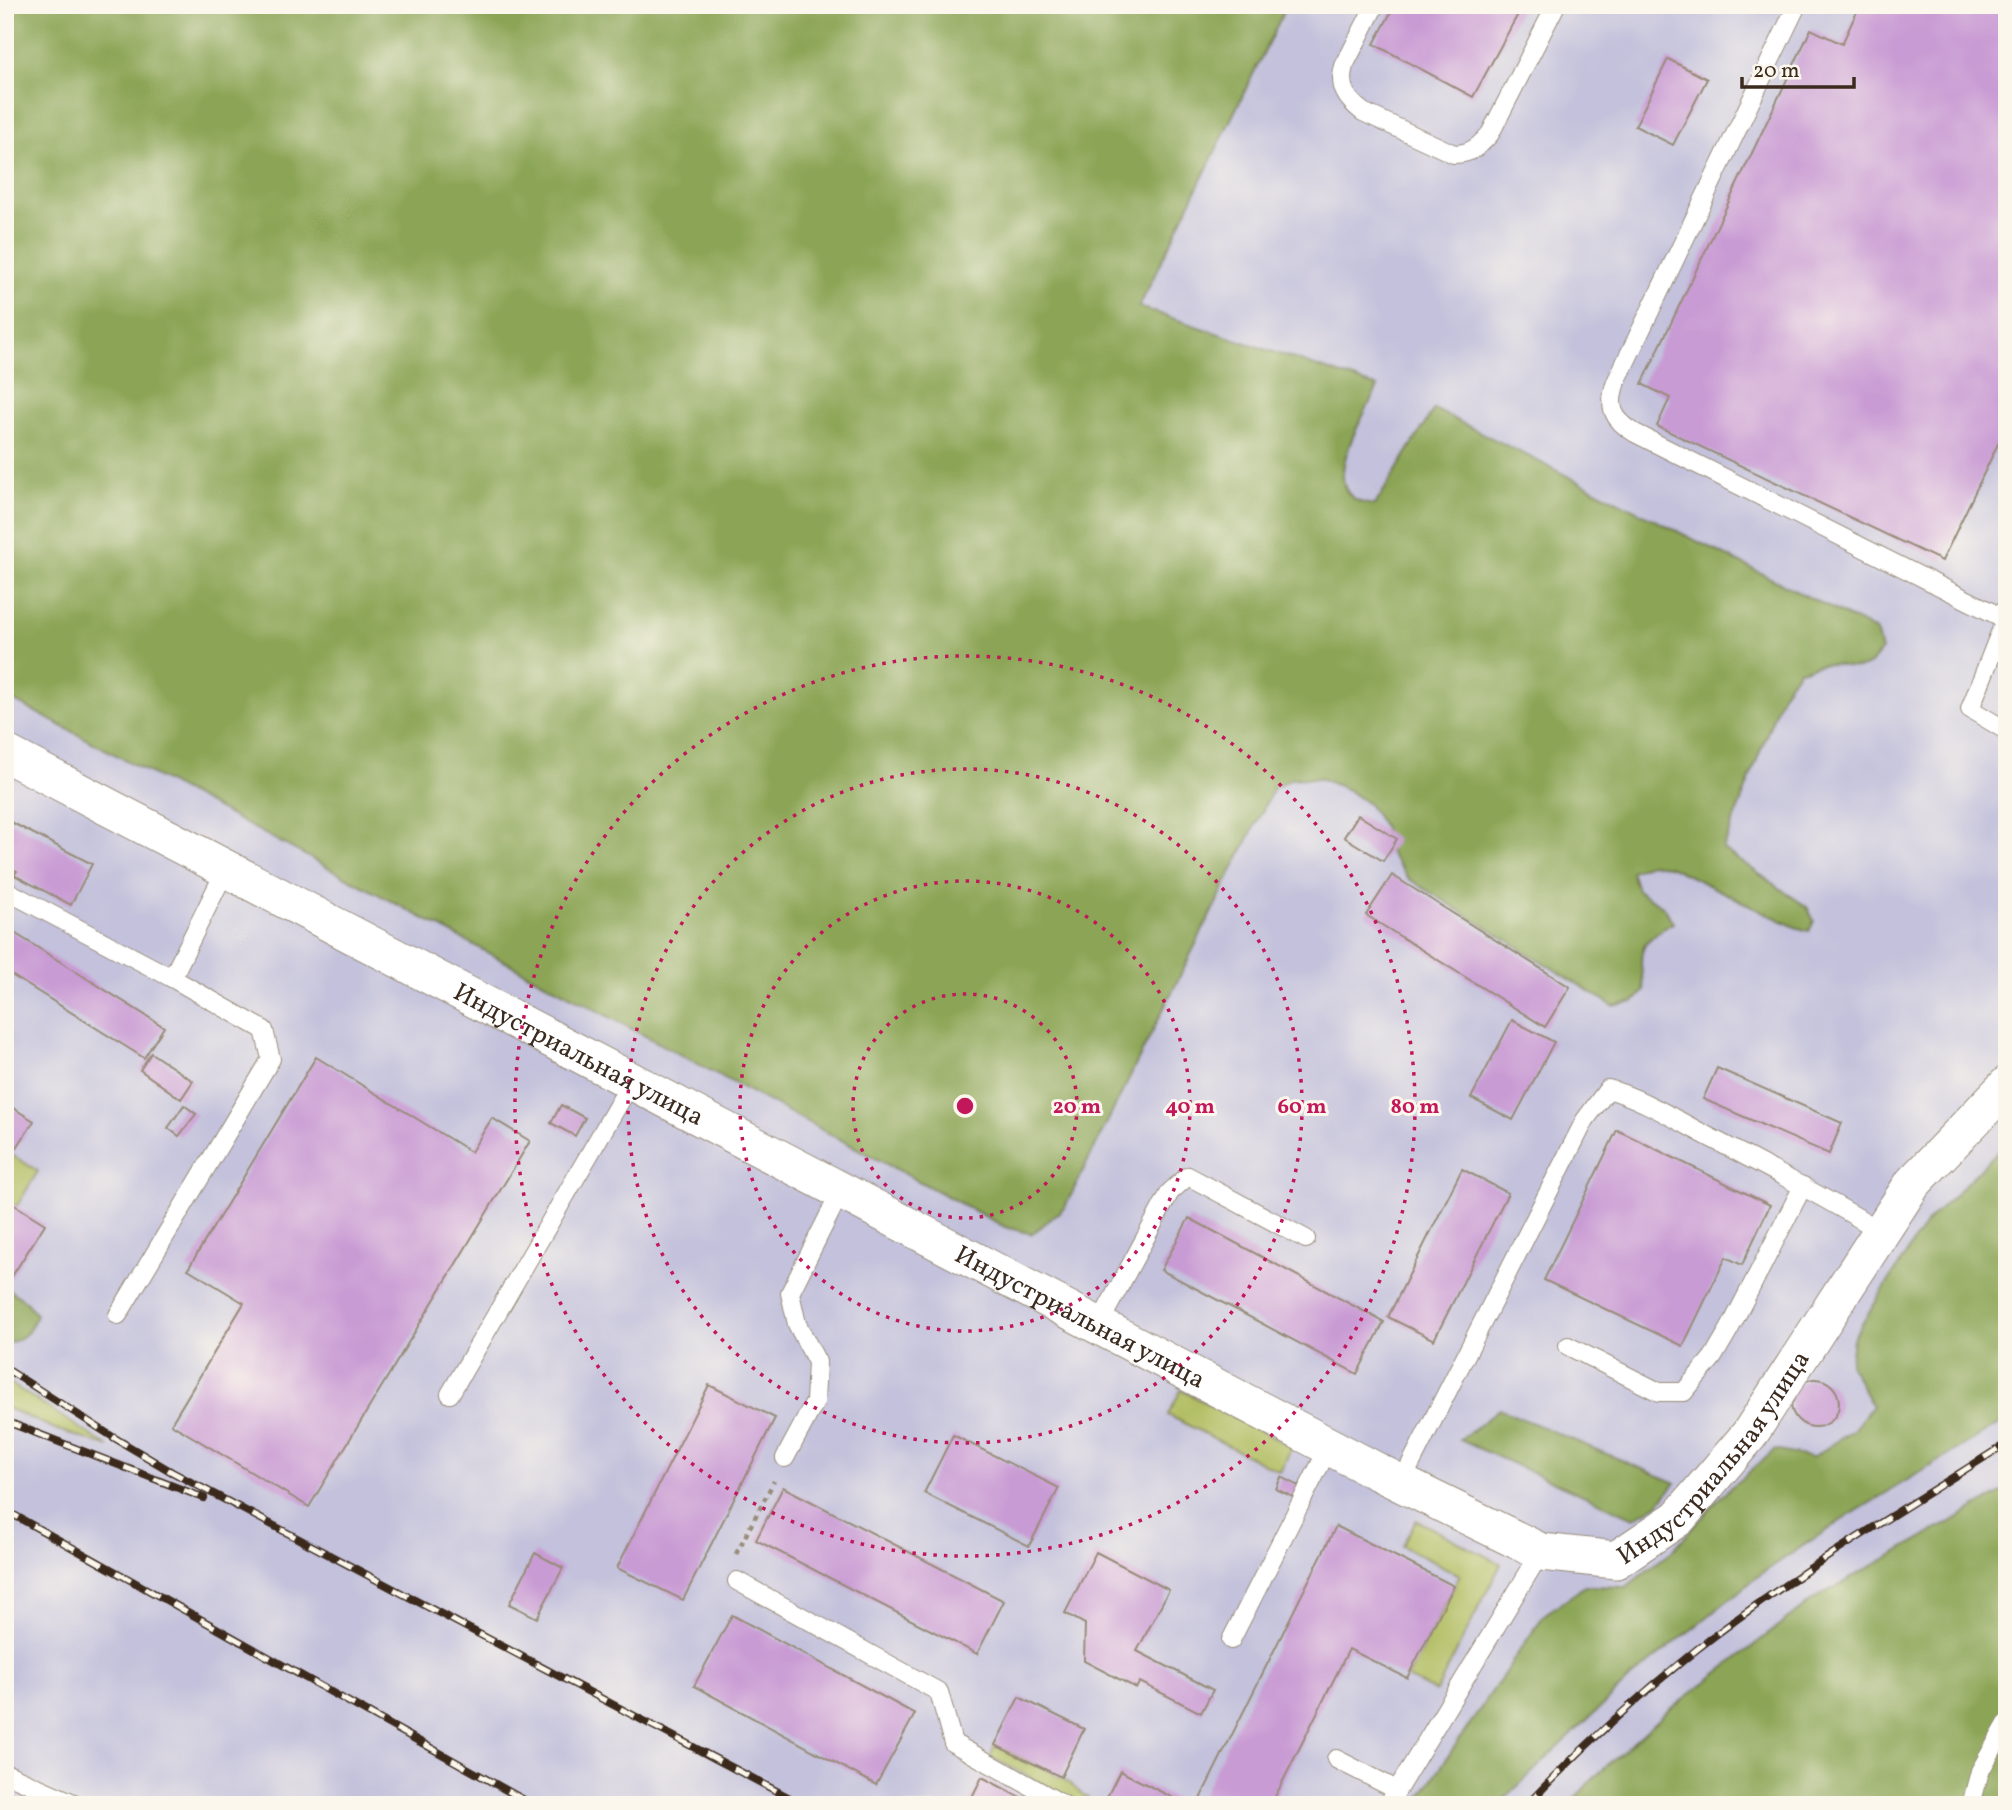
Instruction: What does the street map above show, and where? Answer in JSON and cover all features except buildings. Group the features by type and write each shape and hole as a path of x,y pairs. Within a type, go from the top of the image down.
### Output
{"street":[{"name":"Индустриальная улица","path":"5,754 1329,1447 1541,1552 1616,1560 1678,1518 1749,1435 1913,1183 2007,1085"}],"lane":[{"path":"1375,5 1344,66 1341,76 1342,89 1350,102 1363,112 1454,154 1467,154 1479,147 1490,134 1556,5"},
{"path":"1797,5 1616,382 1613,393 1615,415 1621,425 1635,433 2006,617 1970,709 2007,731"},
{"path":"172,978 226,869"},
{"path":"5,890 264,1030 271,1059 118,1315"},
{"path":"450,1394 632,1081"},
{"path":"1401,1483 1585,1120 1608,1090 1623,1094 1803,1186 1882,1232"},
{"path":"1098,1326 1170,1192 1188,1176 1306,1239"},
{"path":"1568,1346 1659,1392 1684,1392 1713,1357 1730,1328 1803,1186"},
{"path":"785,1458 815,1402 817,1362 797,1324 790,1293 841,1191"},
{"path":"1231,1640 1329,1447"},
{"path":"1336,1759 1392,1798 1541,1552"},
{"path":"737,1581 939,1692 953,1743 1064,1805"},
{"path":"1971,1805 1980,1771 2007,1724"},
{"path":"5,1773 78,1805"}],"path":[{"path":"737,1581 729,1568 785,1458"}],"shaded area":[{"path":"5,5 2007,5 2007,1490 1814,1599 1667,1712 1568,1805 5,1805"}],"green space":[{"path":"5,5 1287,5 1139,307 1378,387 1346,455 1343,473 1346,488 1356,499 1375,505 1434,409 1876,631 1881,651 1869,665 1857,668 1824,664 1799,670 1782,694 1723,849 1807,907 1814,921 1809,931 1795,927 1669,866 1650,864 1631,871 1637,890 1664,907 1673,923 1652,937 1643,950 1641,966 1644,991 1634,1002 1613,1006 1409,879 1387,849 1384,827 1368,804 1348,790 1322,779 1292,778 1274,787 1065,1207 1032,1234 1005,1227 5,696"},
{"path":"2007,1142 2007,1419 1842,1520 1761,1574 1632,1677 1498,1805 1415,1805 1544,1615 1585,1586 1626,1587 1672,1551 1724,1493 1775,1450 1812,1458 1853,1430 1872,1406 1850,1365 1853,1338 1925,1224"},
{"path":"5,1151 38,1171 17,1206 5,1199"},
{"path":"5,1287 27,1302 36,1315 25,1334 5,1344"},
{"path":"5,1380 109,1447 55,1429 5,1407"},
{"path":"1181,1390 1292,1447 1280,1472 1168,1415"},
{"path":"1499,1409 1676,1483 1658,1504 1634,1518 1460,1440"},
{"path":"2007,1490 2007,1805 1568,1805 1667,1712 1814,1599"},
{"path":"1416,1520 1501,1564 1436,1692 1407,1678 1460,1575 1402,1546"},
{"path":"995,1745 1061,1777 1096,1805 1069,1805 1052,1788 990,1757"}],"railway":[{"path":"5,1368 172,1472 803,1805"},
{"path":"5,1421 204,1498"},
{"path":"1527,1805 1630,1705 1733,1622 1810,1568 2007,1443"},
{"path":"5,1510 533,1805"}]}
